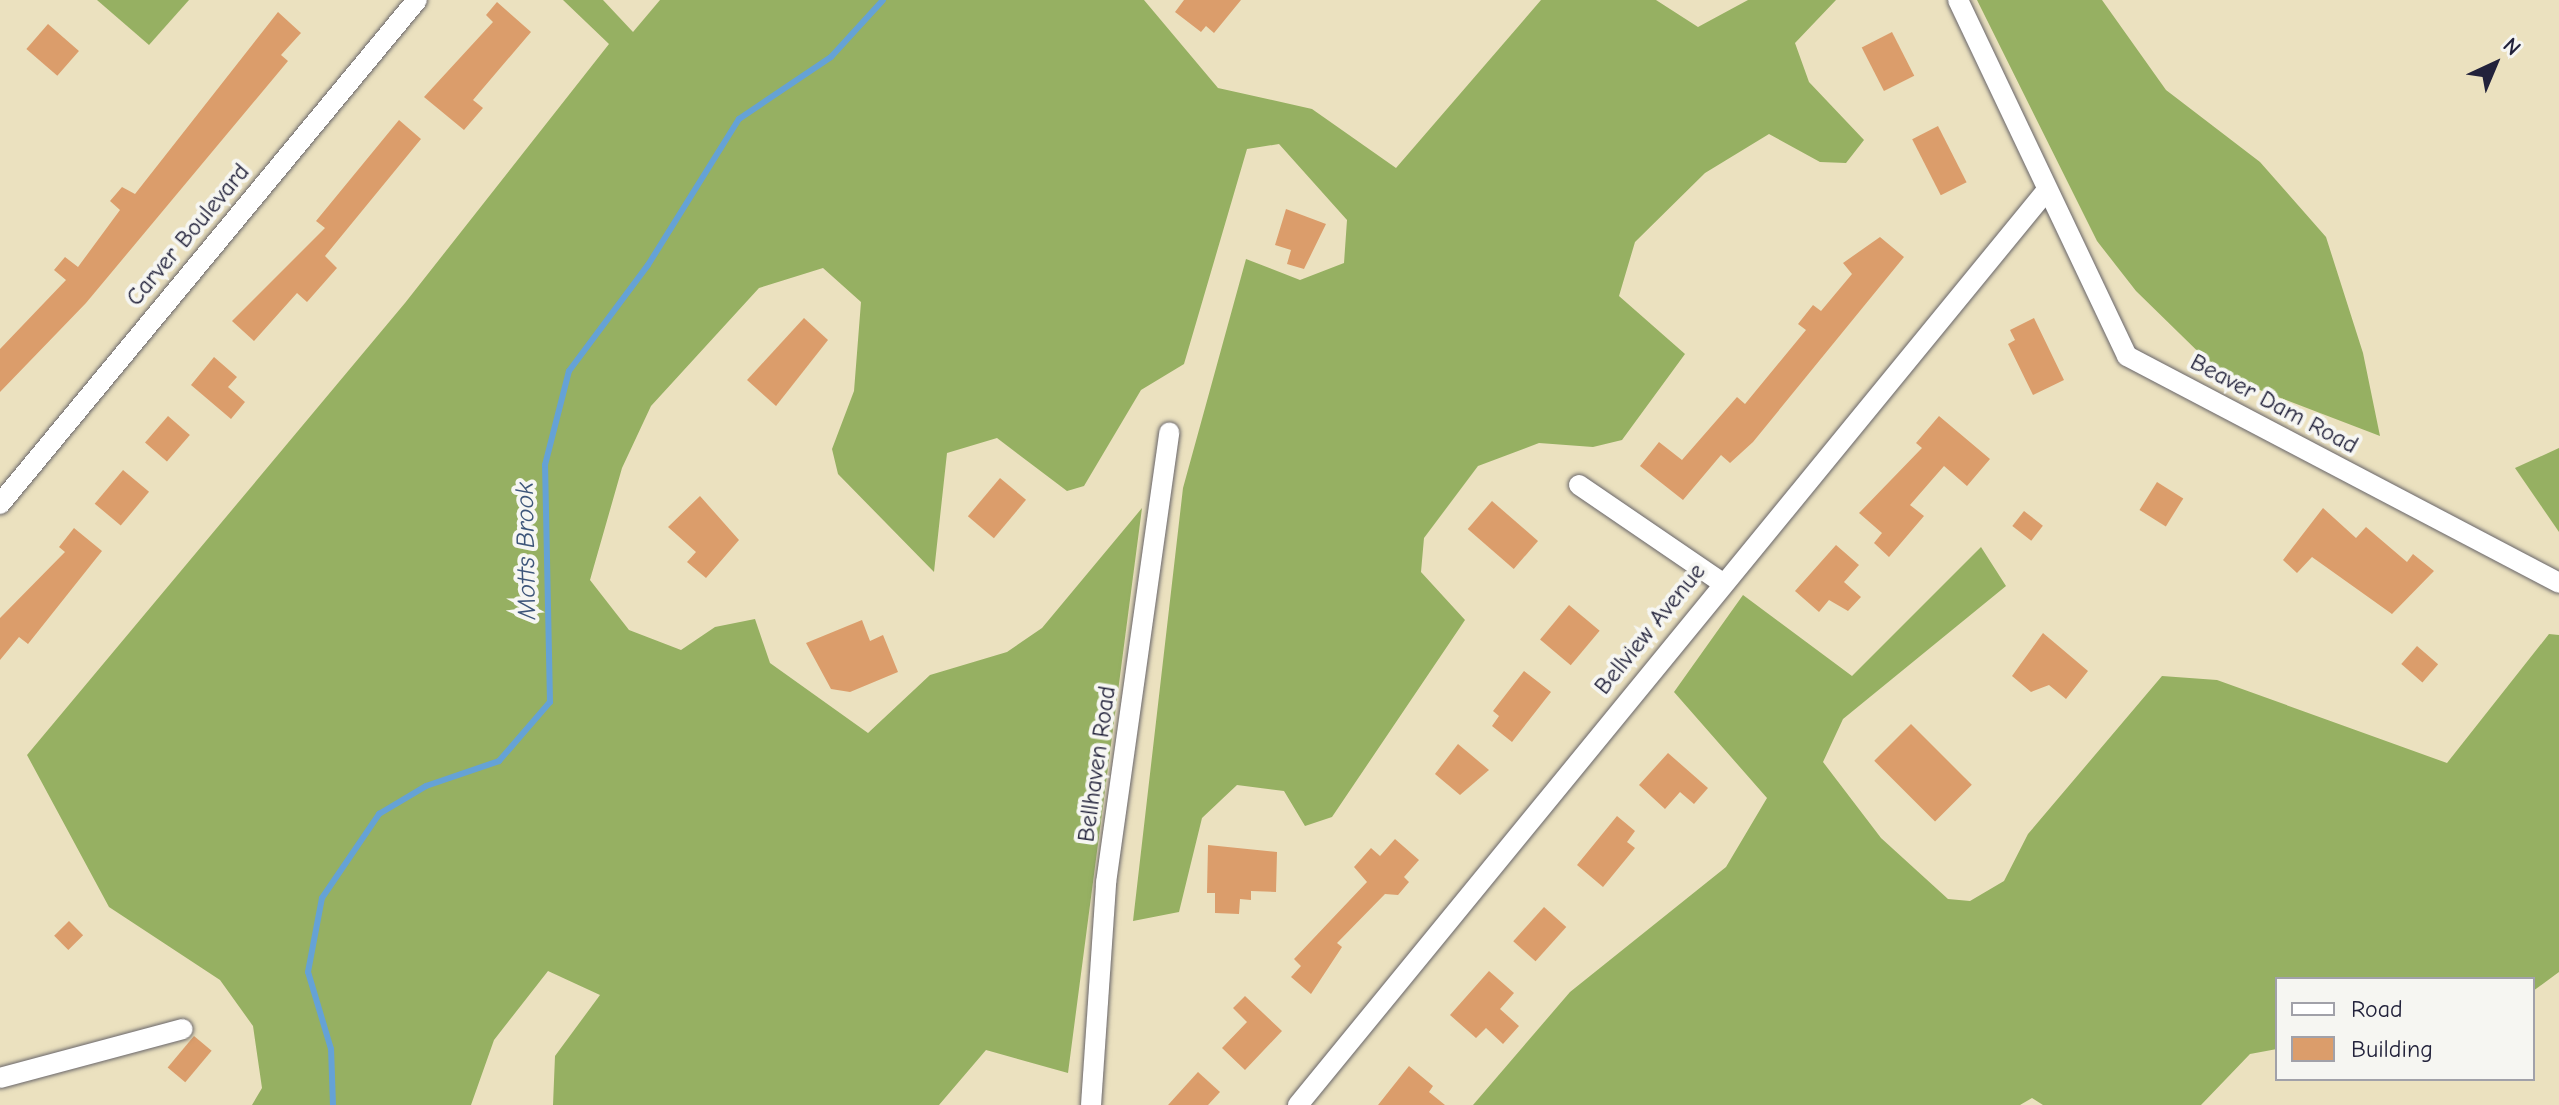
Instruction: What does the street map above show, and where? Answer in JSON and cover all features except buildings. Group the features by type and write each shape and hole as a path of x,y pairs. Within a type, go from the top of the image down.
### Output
{"street":[{"name":"Carver Boulevard","path":"0,504 417,0"},
{"name":"Beaver Dam Road","path":"1958,0 2127,356 2559,583"},
{"name":"Bellview Avenue","path":"1298,1105 1721,582 2047,190"},
{"name":"Bellhaven Road","path":"1091,1105 1106,883 1169,432"},
{"path":"1579,485 1721,582"},
{"path":"0,1078 183,1029"}],"green space":[{"path":"97,0 189,0 149,45"},
{"path":"563,0 603,0 633,32 660,0 1144,0 1218,88 1312,109 1396,168 1541,0 1656,0 1698,27 1748,0 1836,0 1795,43 1809,82 1864,140 1846,163 1820,162 1769,134 1705,173 1635,242 1619,296 1685,354 1622,440 1593,447 1539,443 1478,466 1424,538 1421,572 1465,620 1332,817 1305,826 1284,791 1237,785 1202,818 1179,912 1133,921 1183,488 1246,259 1300,280 1344,263 1347,220 1279,144 1247,149 1184,364 1141,390 1084,486 1067,491 997,438 947,453 934,572 838,474 832,449 854,391 861,302 823,268 759,288 651,406 622,468 590,580 629,630 681,650 715,627 755,619 770,663 868,733 930,675 1007,652 1042,628 1142,508 1068,1073 986,1050 939,1105 553,1105 555,1056 600,995 548,971 494,1040 471,1105 252,1105 262,1088 253,1026 220,980 109,907 27,755 405,303 609,44"},
{"path":"1977,0 2102,0 2166,90 2260,162 2326,237 2363,353 2380,436 2223,376 2136,291 2097,241"},
{"path":"2559,448 2559,532 2515,468"},
{"path":"1981,547 2006,586 1843,719 1823,762 1881,838 1948,899 1970,901 2004,881 2028,834 2162,676 2217,680 2447,763 2549,634 2559,635 2559,972 2535,990 2535,977 2275,977 2275,1049 2250,1054 2201,1105 2043,1105 2032,1098 2020,1105 1473,1105 1570,992 1726,867 1767,798 1674,692 1743,595 1852,676"}],"waterway":[{"name":"Motts Brook","path":"333,1105 331,1049 308,972 322,898 379,814 426,786 499,761 550,702 545,465 569,371 648,265 739,119 831,57 883,0"}]}
